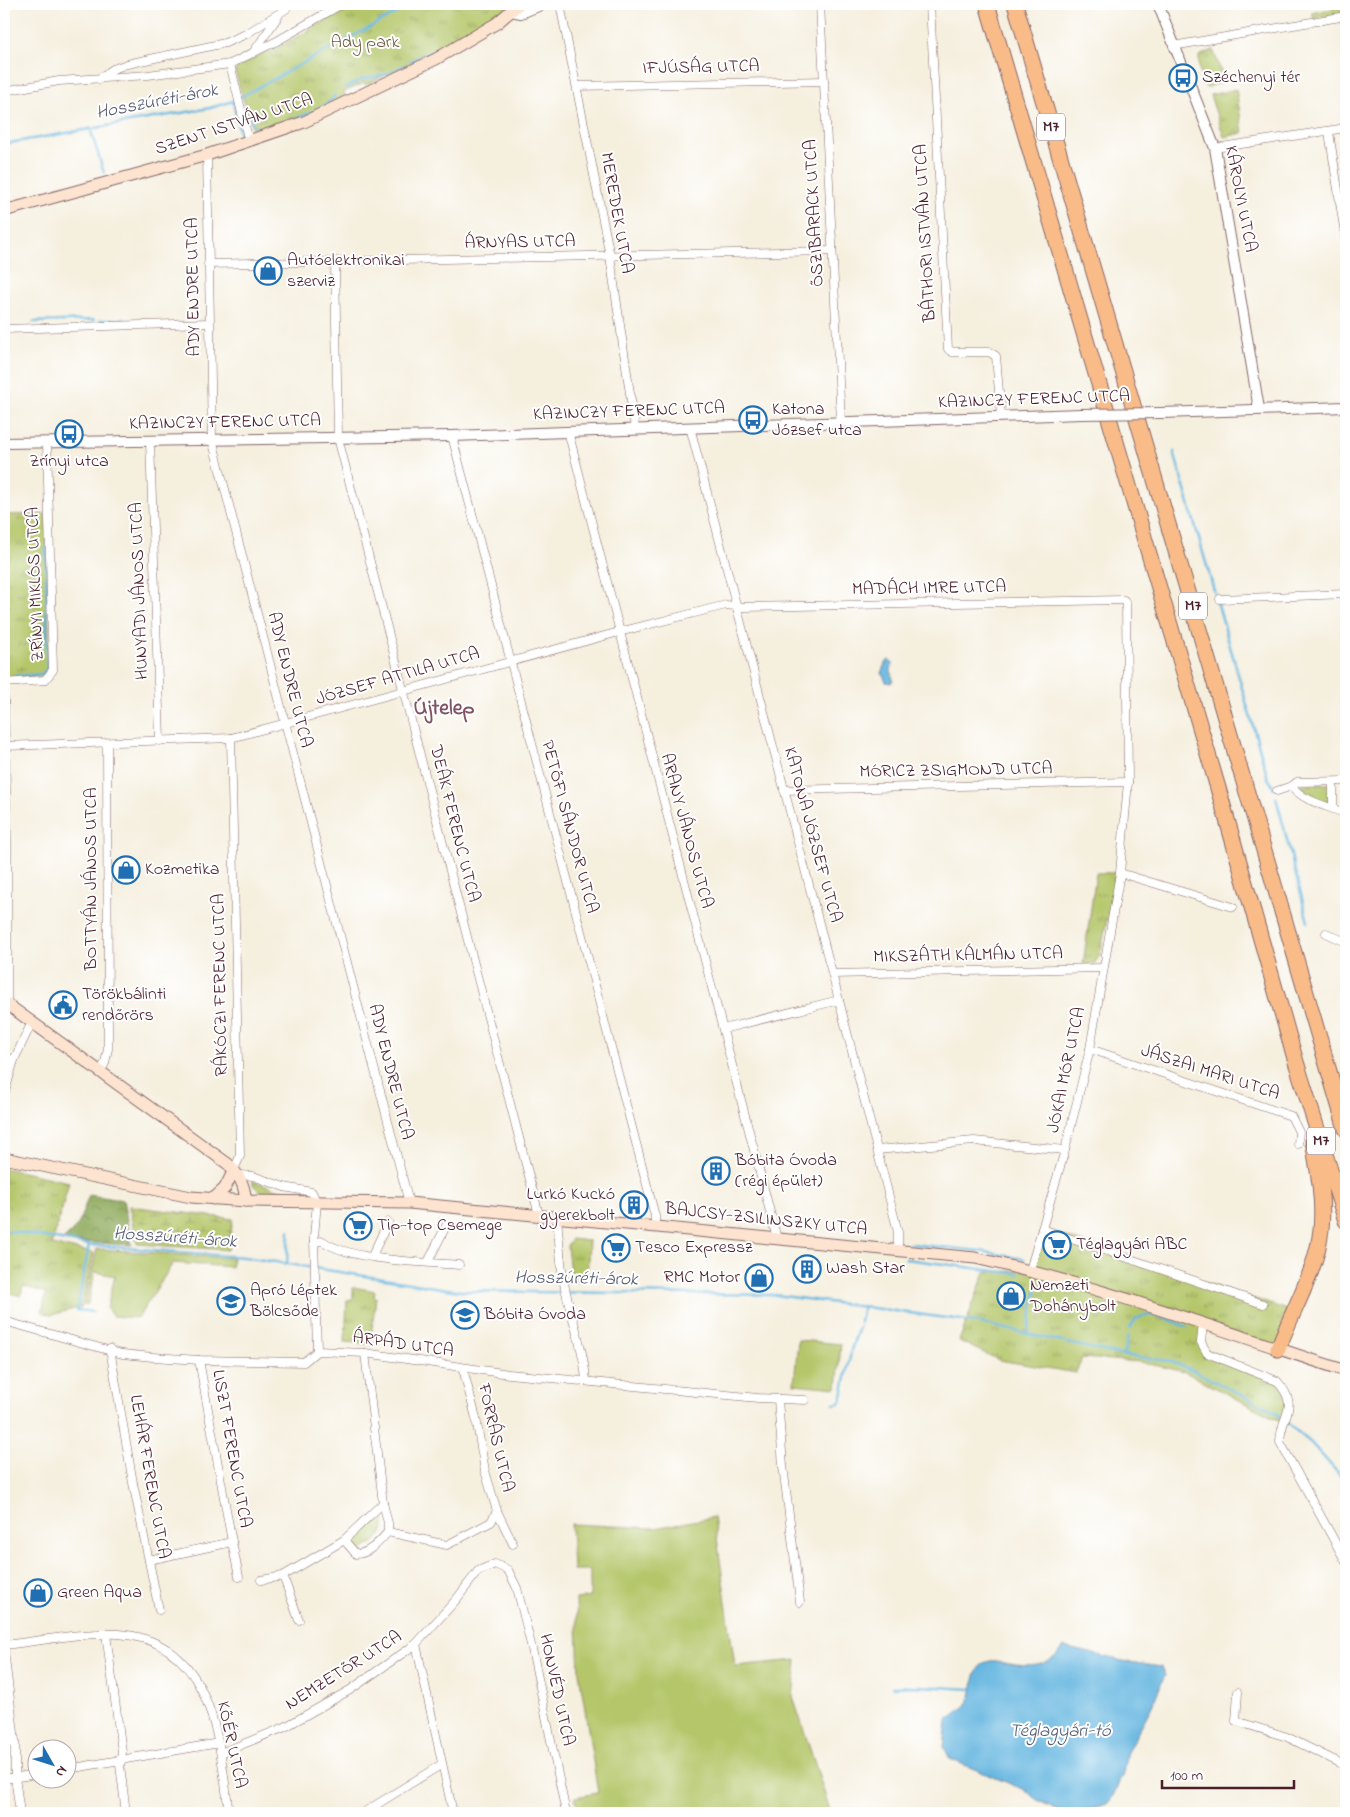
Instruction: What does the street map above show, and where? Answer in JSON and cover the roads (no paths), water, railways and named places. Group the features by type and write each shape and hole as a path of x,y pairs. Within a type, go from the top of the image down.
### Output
{"highway":[{"path":"981,4 992,43 1015,96"},
{"name":"M7","path":"987,4 1296,1062 1346,1221"},
{"name":"M7","path":"1015,4 1346,1129"},
{"path":"1278,1349 1311,1268 1321,1229 1318,1167 1311,1132 1297,1087 1296,1062"}],"main road":[{"name":"SZENT ISTVÁN UTCA","path":"4,211 207,155 304,122 384,85 467,41 515,8"},
{"path":"5,1003 236,1173 245,1186 246,1201"},
{"name":"BAJCSY-ZSILINSZKY UTCA","path":"4,1158 191,1197 246,1201 409,1203 975,1258 1030,1270 1346,1371"},
{"path":"213,1199 225,1188 236,1173"}],"street":[{"path":"4,91 59,81 148,76 230,64 252,54 342,4"},
{"name":"SZENT ISTVÁN UTCA","path":"515,8 521,13 543,4"},
{"name":"MEREDEK UTCA","path":"560,4 578,86 610,256 635,428"},
{"name":"ŐSZIBARACK UTCA","path":"820,4 841,421"},
{"name":"BÁTHORI ISTVÁN UTCA","path":"930,4 948,349 952,352 989,352 996,356 1001,416"},
{"name":"KÁROLYI UTCA","path":"1158,4 1173,46 1216,148 1259,409"},
{"path":"99,79 113,69 126,64 225,43 246,34 286,9"},
{"path":"252,54 280,16 278,14"},
{"path":"1173,46 1346,16"},
{"path":"230,64 249,142"},
{"name":"IFJÚSÁG UTCA","path":"578,86 824,80"},
{"path":"1216,148 1346,128"},
{"path":"1329,132 1346,241"},
{"name":"ADY ENDRE UTCA","path":"207,155 212,439 409,1203"},
{"name":"ÁRNYAS UTCA","path":"208,264 832,251"},
{"name":"DEÁK FERENC UTCA","path":"335,261 338,438 539,1215"},
{"path":"4,329 209,323"},
{"name":"KAZINCZY FERENC UTCA","path":"4,443 452,436 841,421 1346,407"},
{"name":"KATONA JÓZSEF UTCA","path":"690,426 735,606 834,974 898,1232 898,1251"},
{"name":"ARANY JÁNOS UTCA","path":"568,431 776,1239"},
{"name":"PETŐFI SÁNDOR UTCA","path":"452,436 653,1208 655,1227"},
{"name":"HUNYADI JÁNOS UTCA","path":"150,440 160,741"},
{"name":"ZRÍNYI MIKLÓS UTCA","path":"4,683 45,680 53,670 46,442"},
{"path":"1220,599 1346,594"},
{"name":"MADÁCH IMRE UTCA","path":"735,606 1124,600"},
{"name":"JÓKAI MÓR UTCA","path":"1030,1270 1065,1150 1090,1050 1120,873 1128,782 1126,604 1124,600"},
{"name":"JÓZSEF ATTILA UTCA","path":"4,746 107,744 231,738 619,632 726,605 735,606"},
{"path":"4,697 5,1003"},
{"name":"RÁKÓCZI FERENC UTCA","path":"231,738 240,1156 236,1173"},
{"name":"BOTTYÁN JÁNOS UTCA","path":"100,1072 106,1063 108,1048 107,744"},
{"path":"1277,790 1305,781 1346,782"},
{"name":"MÓRICZ ZSIGMOND UTCA","path":"784,790 1128,782"},
{"path":"1333,782 1333,808"},
{"path":"1292,786 1296,792 1310,800 1346,814"},
{"path":"1120,873 1233,907"},
{"path":"1326,933 1346,942"},
{"name":"MIKSZÁTH KÁLMÁN UTCA","path":"834,974 1103,968"},
{"path":"723,1030 839,1000"},
{"path":"4,1095 14,1060 32,1022"},
{"name":"JÁSZAI MARI UTCA","path":"1090,1050 1292,1116 1299,1132 1298,1144"},
{"path":"4,1057 14,1060"},
{"path":"878,1150 974,1141 1065,1150"},
{"path":"236,1173 253,1176 284,1187 312,1192 316,1202 314,1242 318,1351"},
{"path":"558,1217 558,1236 564,1284 585,1363 586,1381"},
{"path":"372,1256 388,1222"},
{"path":"428,1262 446,1226"},
{"path":"1042,1229 1263,1304"},
{"path":"314,1242 323,1241 333,1248 372,1256 459,1265"},
{"name":"ÁRPÁD UTCA","path":"4,1322 110,1349 122,1354 200,1360 304,1362 318,1351 365,1353 463,1368 778,1399 805,1400"},
{"path":"1203,1324 1201,1342 1207,1353 1278,1380 1289,1396 1289,1412 1280,1433 1280,1442 1346,1562"},
{"name":"LEHÁR FERENC UTCA","path":"110,1349 159,1610"},
{"path":"344,1540 352,1552 360,1555 388,1532 382,1503 365,1353"},
{"name":"LISZT FERENC UTCA","path":"200,1360 239,1577"},
{"name":"FORRÁS UTCA","path":"388,1532 447,1545 491,1522 497,1512 484,1471 476,1418 463,1368"},
{"path":"778,1399 783,1466 800,1602"},
{"path":"261,1580 283,1576 344,1540 382,1503"},
{"path":"497,1512 513,1544"},
{"name":"LISZT FERENC UTCA","path":"149,1560 232,1542"},
{"name":"NEMZETŐR UTCA","path":"221,1753 254,1740 313,1712 350,1690 416,1644 456,1600 473,1576 482,1568 500,1565 511,1574"},
{"name":"HONVÉD UTCA","path":"511,1574 518,1588 566,1813"},
{"path":"283,1576 300,1620"},
{"path":"106,1634 122,1752 121,1761 126,1813"},
{"name":"KŐÉR UTCA","path":"4,1645 106,1634 131,1636 156,1644 180,1660 196,1679 208,1702 221,1753 229,1813"},
{"path":"416,1644 453,1813"},
{"path":"4,1650 15,1741 15,1777 20,1813"},
{"path":"1238,1692 1236,1721 1287,1737 1346,1766"},
{"path":"4,1743 15,1741"},
{"path":"78,1767 219,1743"},
{"path":"363,1813 442,1764"},
{"path":"4,1779 28,1775"}],"water":[{"path":"889,660 893,664 891,670 893,680 891,683 886,682 882,673 885,663"},
{"name":"Téglagyári-tó","path":"1064,1647 1123,1661 1161,1667 1165,1675 1152,1706 1126,1754 1123,1774 1112,1798 1107,1804 1076,1813 1065,1813 1041,1802 1025,1790 950,1759 944,1747 947,1720 960,1711 970,1699 976,1672 979,1667 990,1661 1022,1666 1038,1665 1052,1659"}],"waterway":[{"name":"Hosszúréti-árok","path":"4,144 210,108 233,101 413,4"},
{"path":"410,61 444,46"},
{"path":"363,79 388,74 404,65"},
{"path":"345,88 361,80"},
{"path":"271,127 316,110 335,95"},
{"path":"233,102 241,140"},
{"path":"250,116 254,126"},
{"path":"90,128 104,173"},
{"path":"257,128 266,129"},
{"path":"33,322 94,320"},
{"path":"100,320 117,320"},
{"path":"1174,452 1268,778 1274,788"},
{"path":"14,676 42,674 47,669 46,548"},
{"path":"1276,797 1308,922"},
{"name":"Hosszúréti-árok","path":"4,1230 89,1245 244,1257 460,1291 776,1295 976,1322 1121,1355 1169,1361 1195,1371 1277,1413 1283,1419"},
{"path":"287,1263 289,1231"},
{"path":"865,1240 889,1242"},
{"path":"910,1244 980,1251 1024,1259"},
{"path":"89,1245 77,1310 93,1312"},
{"path":"906,1259 1019,1274"},
{"path":"1028,1333 1037,1286"},
{"path":"860,1322 863,1306"},
{"path":"1130,1328 1135,1321 1148,1315 1164,1318 1187,1327"},
{"path":"834,1404 841,1401 852,1347 859,1327"},
{"path":"1123,1355 1128,1336"},
{"name":"Hosszúréti-árok","path":"1286,1422 1311,1443 1346,1482"},
{"path":"892,1687 920,1686 971,1689"}],"place":[{"name":"Széchenyi tér","path":"1183,78"},
{"name":"Autóelektronikai szerviz","path":"268,271"},
{"name":"Katona József utca","path":"753,420"},
{"name":"Zrínyi utca","path":"69,434"},
{"name":"Kozmetika","path":"126,870"},
{"name":"Törökbálinti rendőrörs","path":"63,1005"},
{"name":"Bóbita Óvoda (régi épület)","path":"716,1171"},
{"name":"Lurkó Kuckó gyerekbolt","path":"634,1205"},
{"name":"Tip-top Csemege","path":"358,1226"},
{"name":"Téglagyári ABC","path":"1057,1245"},
{"name":"Tesco Expressz","path":"616,1248"},
{"name":"Wash Star","path":"807,1269"},
{"name":"RMC Motor","path":"759,1278"},
{"name":"Nemzeti Dohánybolt","path":"1011,1296"},
{"name":"Apró Léptek Bölcsőde","path":"231,1301"},
{"name":"Bóbita Óvoda","path":"465,1315"},
{"name":"Green Aqua","path":"38,1593"}],"district":[{"name":"Újtelep","path":"444,709"}],"park label":[{"name":"Ady park","path":"365,43"}]}
